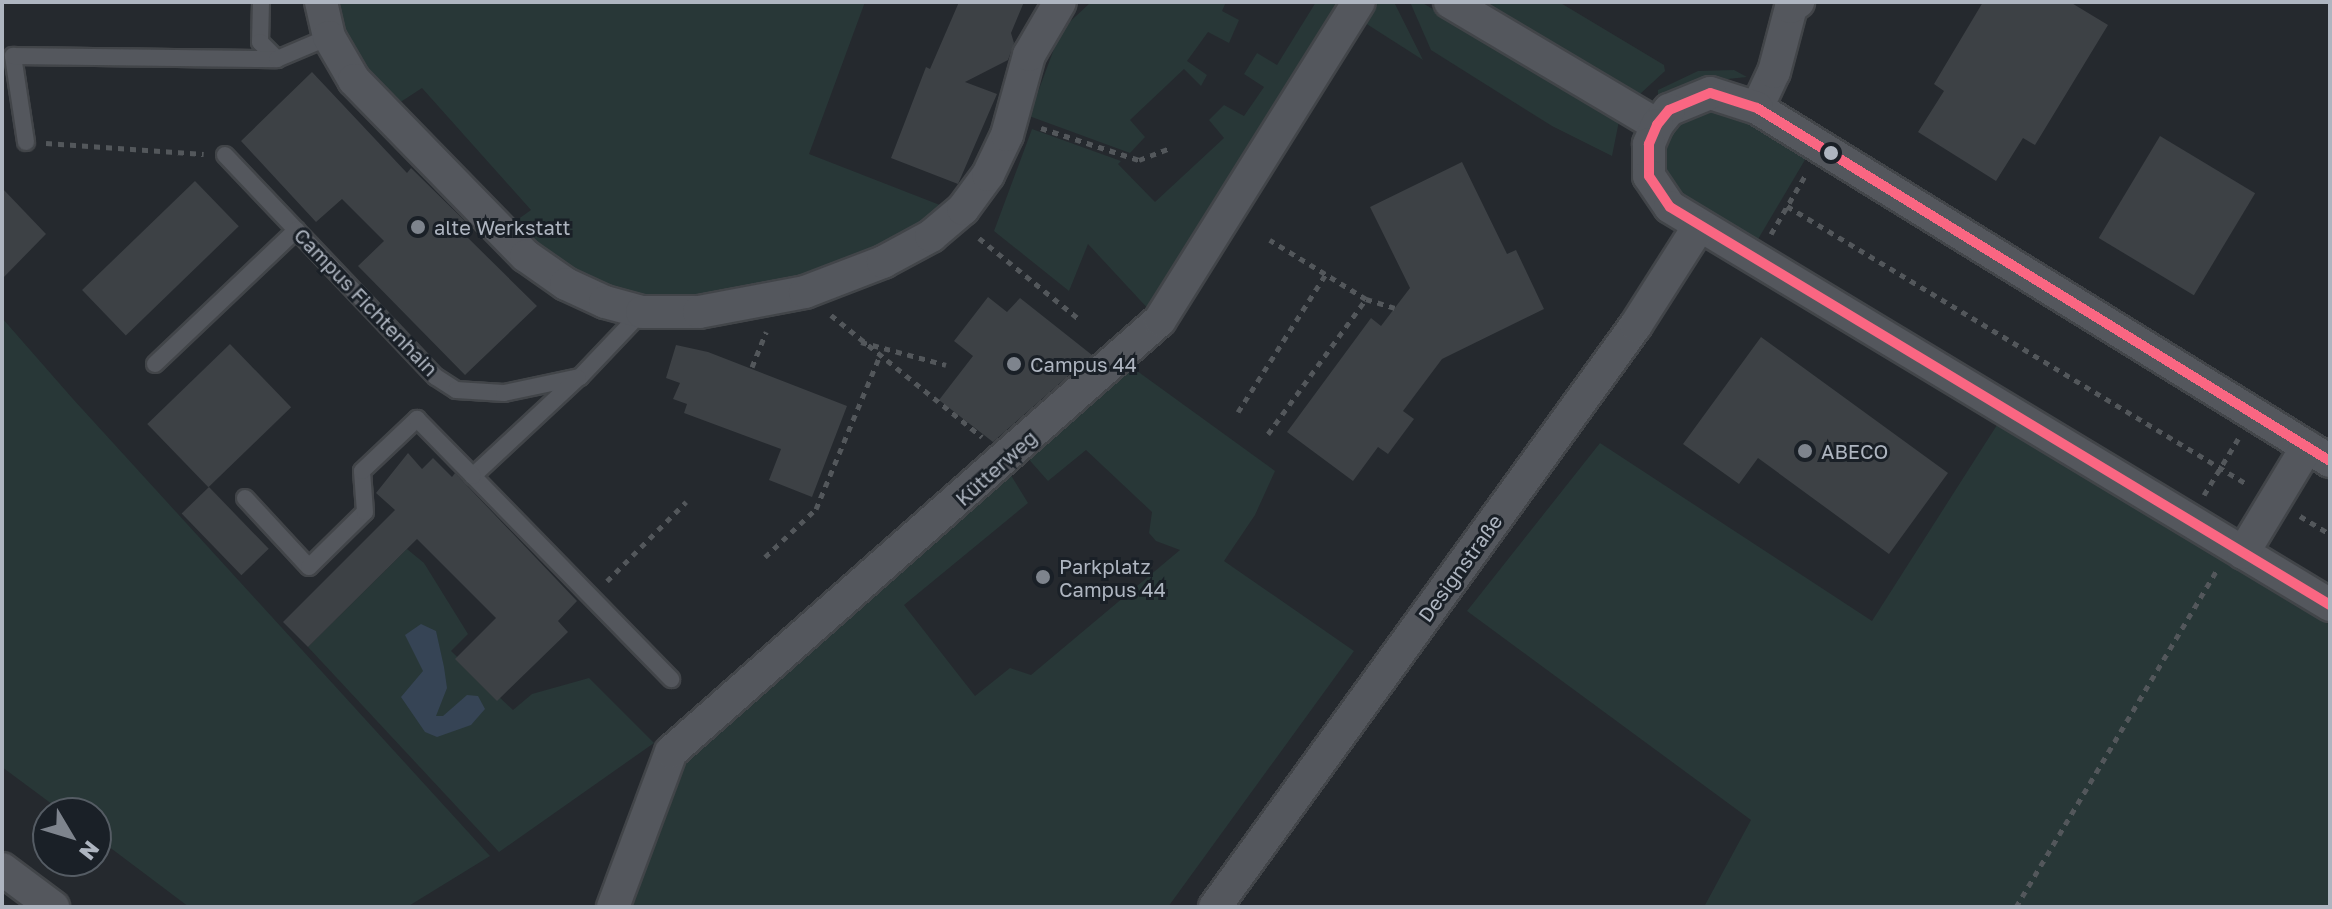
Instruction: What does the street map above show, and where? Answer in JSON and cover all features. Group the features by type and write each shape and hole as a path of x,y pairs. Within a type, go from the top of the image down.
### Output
{"street":[{"path":"321,2 329,37 354,80 526,256 566,284 642,312 699,312 805,292 883,262 953,217 988,175 1012,118 1029,55 1060,2"},
{"name":"Kütterweg","path":"613,907 671,752 1008,458 1160,320 1359,2"},
{"path":"1450,2 1657,125"},
{"path":"1757,108 1774,72 1793,4"},
{"path":"2238,549 2274,501 2318,454 1757,108 1710,93 1669,110 1657,125 1649,144 1649,176 1664,200 1699,226 2330,605"},
{"name":"Designstraße","path":"1215,907 1636,325 1699,226"},
{"path":"2,869 53,907"}],"lane":[{"path":"261,2 260,42 277,59"},
{"path":"26,142 13,56 277,59 329,37"},
{"name":"Campus Fichtenhain","path":"225,155 436,377 456,390 504,393 580,377"},
{"path":"155,364 296,230"},
{"path":"473,476 580,377 642,312"},
{"path":"245,498 309,567 365,512 362,471 417,419 671,679"}],"path":[{"path":"1012,118 1139,160 1168,149"},
{"path":"26,142 225,155"},
{"path":"1787,206 2274,501"},
{"path":"953,217 1079,319"},
{"path":"1270,240 1366,299 1395,308"},
{"path":"1238,412 1326,274"},
{"path":"805,292 879,358 1008,458"},
{"path":"1268,434 1366,299"},
{"path":"860,341 946,365"},
{"path":"765,557 816,509 879,358"},
{"path":"2190,520 2253,414"},
{"path":"591,597 686,502"},
{"path":"2016,907 2238,549"}],"shaded area":[{"path":"337,2 865,2 809,154 945,207 871,254 783,284 673,300 595,289 510,225 531,210 422,88 396,105 349,43"},
{"path":"1091,2 1226,2 1222,11 1239,20 1229,43 1208,32 1187,61 1207,75 1201,86 1184,69 1130,120 1145,137 1130,153 1029,116 1061,30"},
{"path":"1316,2 1347,2 1152,313 1088,244 1069,291 994,231 1032,129 1121,161 1118,164 1155,202 1224,138 1209,120 1224,105 1244,116 1264,87 1244,74 1257,53 1277,65"},
{"path":"1370,2 1394,2 1423,60 1362,21"},
{"path":"1410,2 1421,2 1619,121 1612,156 1552,126 1431,50"},
{"path":"1477,2 1559,2 1664,65 1665,71 1640,94 1617,87"},
{"path":"1734,70 1747,77 1699,82 1658,95 1658,90 1698,71"},
{"path":"1714,108 1730,110 1809,153 1754,246 1692,205 1674,189 1666,173 1666,144 1673,132 1682,120"},
{"path":"2,318 490,856 407,907 189,907 112,849 112,797 42,797 2,767"},
{"path":"1133,368 1275,471 1255,515 1224,561 1354,651 1168,907 623,907 678,760 1009,472 1028,503 904,605 975,696 1010,668 1031,675 1180,550 1156,541 1149,533 1152,512 1086,450 1048,481 1025,455"},
{"path":"1997,425 2330,625 2330,907 1704,907 1751,820 1467,611 1600,443 1872,621"},
{"path":"407,549 424,563 468,634 451,651 513,710 532,694 589,678 654,743 499,852 308,647"}],"water":[{"path":"421,624 436,631 444,667 447,688 436,716 443,716 467,695 478,696 485,709 471,725 437,737 425,732 401,697 423,671 405,635"}],"building":[{"path":"959,2 1024,2 1011,33 1014,43 1008,60 965,82 997,94 958,184 891,158 926,67 930,69"},
{"path":"1983,2 2070,2 2108,25 2035,145 2023,138 1996,181 1918,132 1944,91 1934,84"},
{"name":"alte Werkstatt","path":"312,72 407,173 411,168 468,224 461,231 537,306 465,375 358,266 384,241 342,199 316,222 241,141"},
{"path":"2160,136 2255,193 2194,295 2099,238"},
{"path":"1462,162 1507,254 1516,250 1544,309 1442,359 1403,411 1414,419 1388,454 1378,447 1353,481 1287,432 1371,318 1381,326 1410,288 1370,207"},
{"path":"195,181 239,226 126,335 82,290"},
{"path":"2,188 46,234 2,279"},
{"name":"Campus 44","path":"988,297 1007,312 1020,298 1092,355 993,442 939,400 973,356 954,341"},
{"name":"ABECO","path":"1761,337 1948,473 1889,554 1758,458 1739,484 1683,444"},
{"path":"230,344 291,407 208,487 147,424"},
{"path":"676,345 708,352 847,406 812,497 769,480 781,449 684,413 687,404 673,399 680,383 666,378"},
{"path":"408,453 422,469 433,458 452,477 455,473 577,601 558,621 568,632 497,701 455,659 496,618 417,539 308,647 283,622 395,510 376,493"},
{"path":"209,487 269,549 241,575 182,513"}],"transit line":[{"path":"2330,461 1757,108 1710,93 1669,110 1657,125 1649,144 1649,176 1670,207 2330,605"}],"place":[{"name":"alte Werkstatt","path":"418,227"},
{"name":"Campus 44","path":"1014,364"},
{"name":"ABECO","path":"1805,451"},
{"name":"Parkplatz Campus 44","path":"1043,577"}]}
